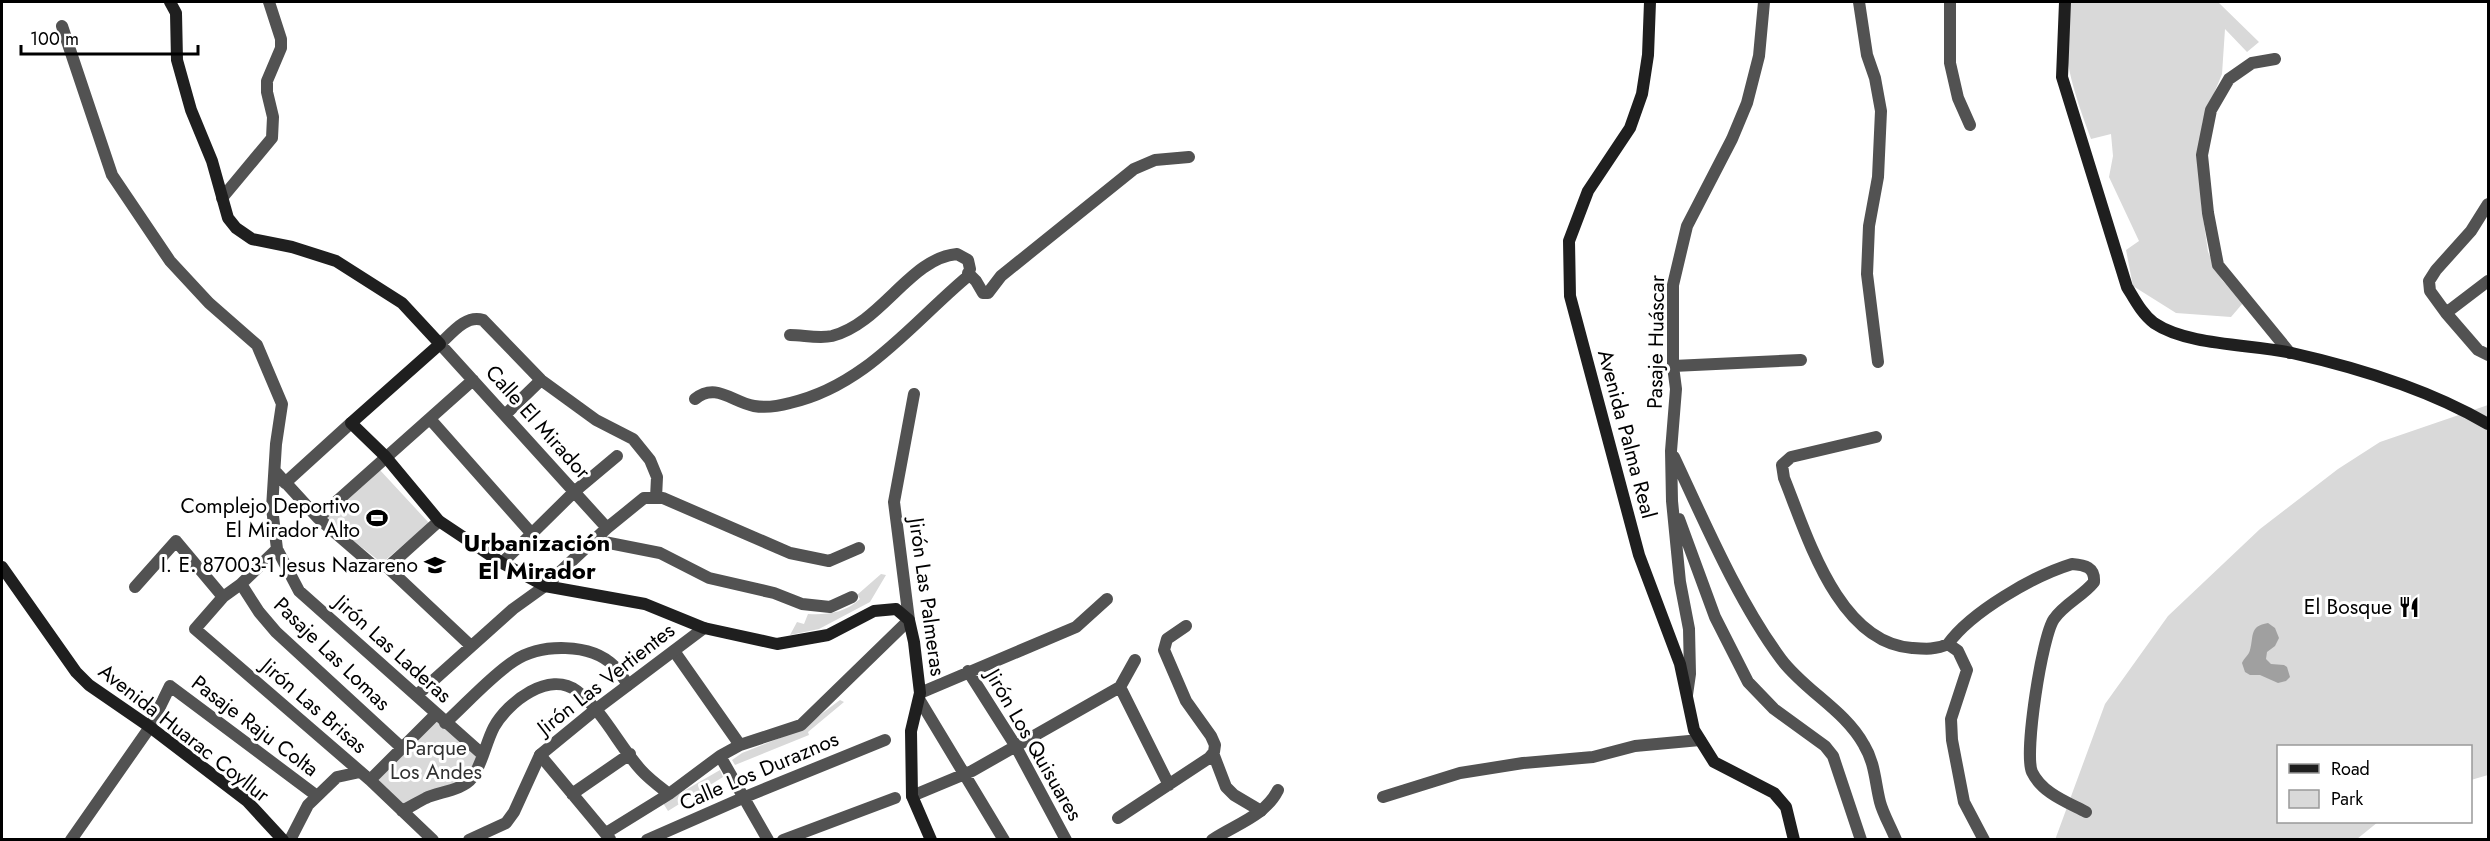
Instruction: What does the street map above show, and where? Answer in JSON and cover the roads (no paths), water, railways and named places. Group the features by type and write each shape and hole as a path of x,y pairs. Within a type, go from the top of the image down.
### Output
{"main road":[{"path":"170,2 176,13 177,60 191,110 212,161 228,218 236,228 252,239 292,247 336,261 402,303 440,344 351,423 385,456 439,521 502,563 545,586 645,604 704,628 777,644 828,635 874,611 896,609 909,620"},
{"name":"Avenida Palma Real","path":"1650,2 1648,55 1642,94 1630,128 1588,191 1569,241 1570,296 1639,555 1680,664 1694,729 1714,762 1774,793 1786,807 1794,840"},
{"path":"2066,2 2062,77 2127,287 2138,307 2154,323 2177,333 2209,341 2290,352 2370,372 2468,412 2488,424"},
{"name":"Avenida Huarac Coyllur","path":"2,567 76,672 89,685 150,727 247,801 283,840"},
{"name":"Jirón Las Palmeras","path":"909,620 915,642 919,696 911,731 912,796 931,840"}],"street":[{"path":"222,198 272,138 273,117 267,92 267,81 280,48 281,39 269,2"},
{"name":"Pasaje Huáscar","path":"1687,699 1690,674 1689,629 1680,582 1672,501 1671,451 1676,389 1673,366 1673,285 1687,226 1732,139 1747,103 1759,56 1764,2"},
{"path":"1859,2 1867,55 1875,78 1881,111 1878,177 1869,226 1867,274 1878,362"},
{"path":"1950,2 1950,63 1958,98 1970,124"},
{"name":"Jirón Las Laderas","path":"62,26 112,175 170,261 208,303 257,345 282,404 274,471 273,508 277,549 299,591 482,754"},
{"path":"2275,59 2252,63 2229,80 2211,110 2202,155 2208,213 2218,265 2290,352"},
{"path":"968,273 983,293 988,293 1001,276 1134,169 1155,160 1189,157"},
{"path":"2488,204 2471,231 2429,281 2430,291 2446,313 2483,352 2488,342"},
{"path":"695,399 704,393 715,391 725,393 746,404 773,406 803,400 826,390 867,368 968,273 970,264 965,256 957,254 940,257 932,261 875,312 855,326 829,336 790,335"},
{"path":"2446,313 2488,282"},
{"path":"440,344 461,326 476,318 483,320 541,380 596,420 633,439 650,460 657,477 656,498"},
{"name":"Calle El Mirador","path":"440,344 607,528"},
{"path":"1673,366 1802,360"},
{"path":"318,519 385,456 473,380"},
{"path":"505,415 541,380"},
{"name":"Jirón Las Palmeras","path":"909,620 894,502 914,394"},
{"path":"430,419 532,534"},
{"path":"285,483 351,423"},
{"path":"1876,437 1791,457 1782,465 1784,478 1828,579 1844,606 1862,627 1886,642 1905,648 1929,649 1948,644 1968,621 2014,592 2072,564 2091,569 2094,582 2053,620 2047,638 2030,734 2029,754 2032,771 2040,784 2055,796 2086,812"},
{"path":"1671,451 1707,527 1765,635 1783,661 1852,728 1864,744 1874,765 1880,805 1896,840"},
{"path":"502,563 574,492 617,456"},
{"path":"274,471 318,519 376,568 387,567 439,521"},
{"path":"417,696 513,609 545,586 607,528 644,498 663,498 790,553 829,561 859,548"},
{"path":"1672,501 1715,617 1744,673 1755,690 1774,709 1825,746 1833,756 1860,840"},
{"path":"594,540 660,553 709,578 774,593 802,604 830,608 852,597"},
{"path":"135,587 176,541 222,597 241,584 277,549"},
{"path":"387,567 471,646"},
{"name":"Pasaje Las Lomas","path":"241,584 259,612 276,632 402,748"},
{"name":"Jirón Las Brisas","path":"222,597 195,629 365,776 433,840"},
{"path":"1004,840 919,696 968,671 1076,627 1107,599"},
{"path":"540,755 608,836 720,756 740,745 801,725 909,620"},
{"path":"1186,626 1167,639 1164,650 1186,700 1211,736 1215,745 1213,753 1226,787 1234,795 1261,811"},
{"name":"Jirón Las Vertientes","path":"469,840 506,823 514,812 540,755 595,710 704,628"},
{"path":"1948,644 1958,651 1967,670 1951,719 1952,740 1964,802 1984,840"},
{"path":"290,840 308,806 337,777 365,776 515,660 539,650 563,649 589,652 614,666 628,685"},
{"path":"674,651 740,745"},
{"path":"912,796 964,774 1120,687 1135,660"},
{"name":"Jirón Los Quisuares","path":"968,671 1015,745 1065,840"},
{"path":"402,811 427,797 460,786 472,779 494,728 503,714 521,698 546,685 562,684 577,691 595,710 641,771 669,794"},
{"name":"Pasaje Raju Colta","path":"150,727 170,686 317,796"},
{"path":"1120,687 1168,785"},
{"path":"71,840 150,727"},
{"name":"Calle Los Duraznos","path":"647,840 885,740"},
{"path":"1383,797 1460,773 1523,763 1593,757 1635,746 1700,740"},
{"path":"1118,818 1213,753"},
{"path":"572,794 630,754"},
{"path":"720,756 768,840"},
{"path":"1212,840 1261,811 1278,790"},
{"path":"783,840 895,798"}],"place":[{"name":"Complejo Deportivo El Mirador Alto","path":"377,518"},
{"name":"I. E. 87003-1 Jesus Nazareno","path":"435,565"},
{"name":"El Bosque","path":"2409,607"}],"district":[{"name":"Urbanización El Mirador","path":"537,557"}],"park label":[{"name":"Parque Los Andes","path":"436,760"}]}
